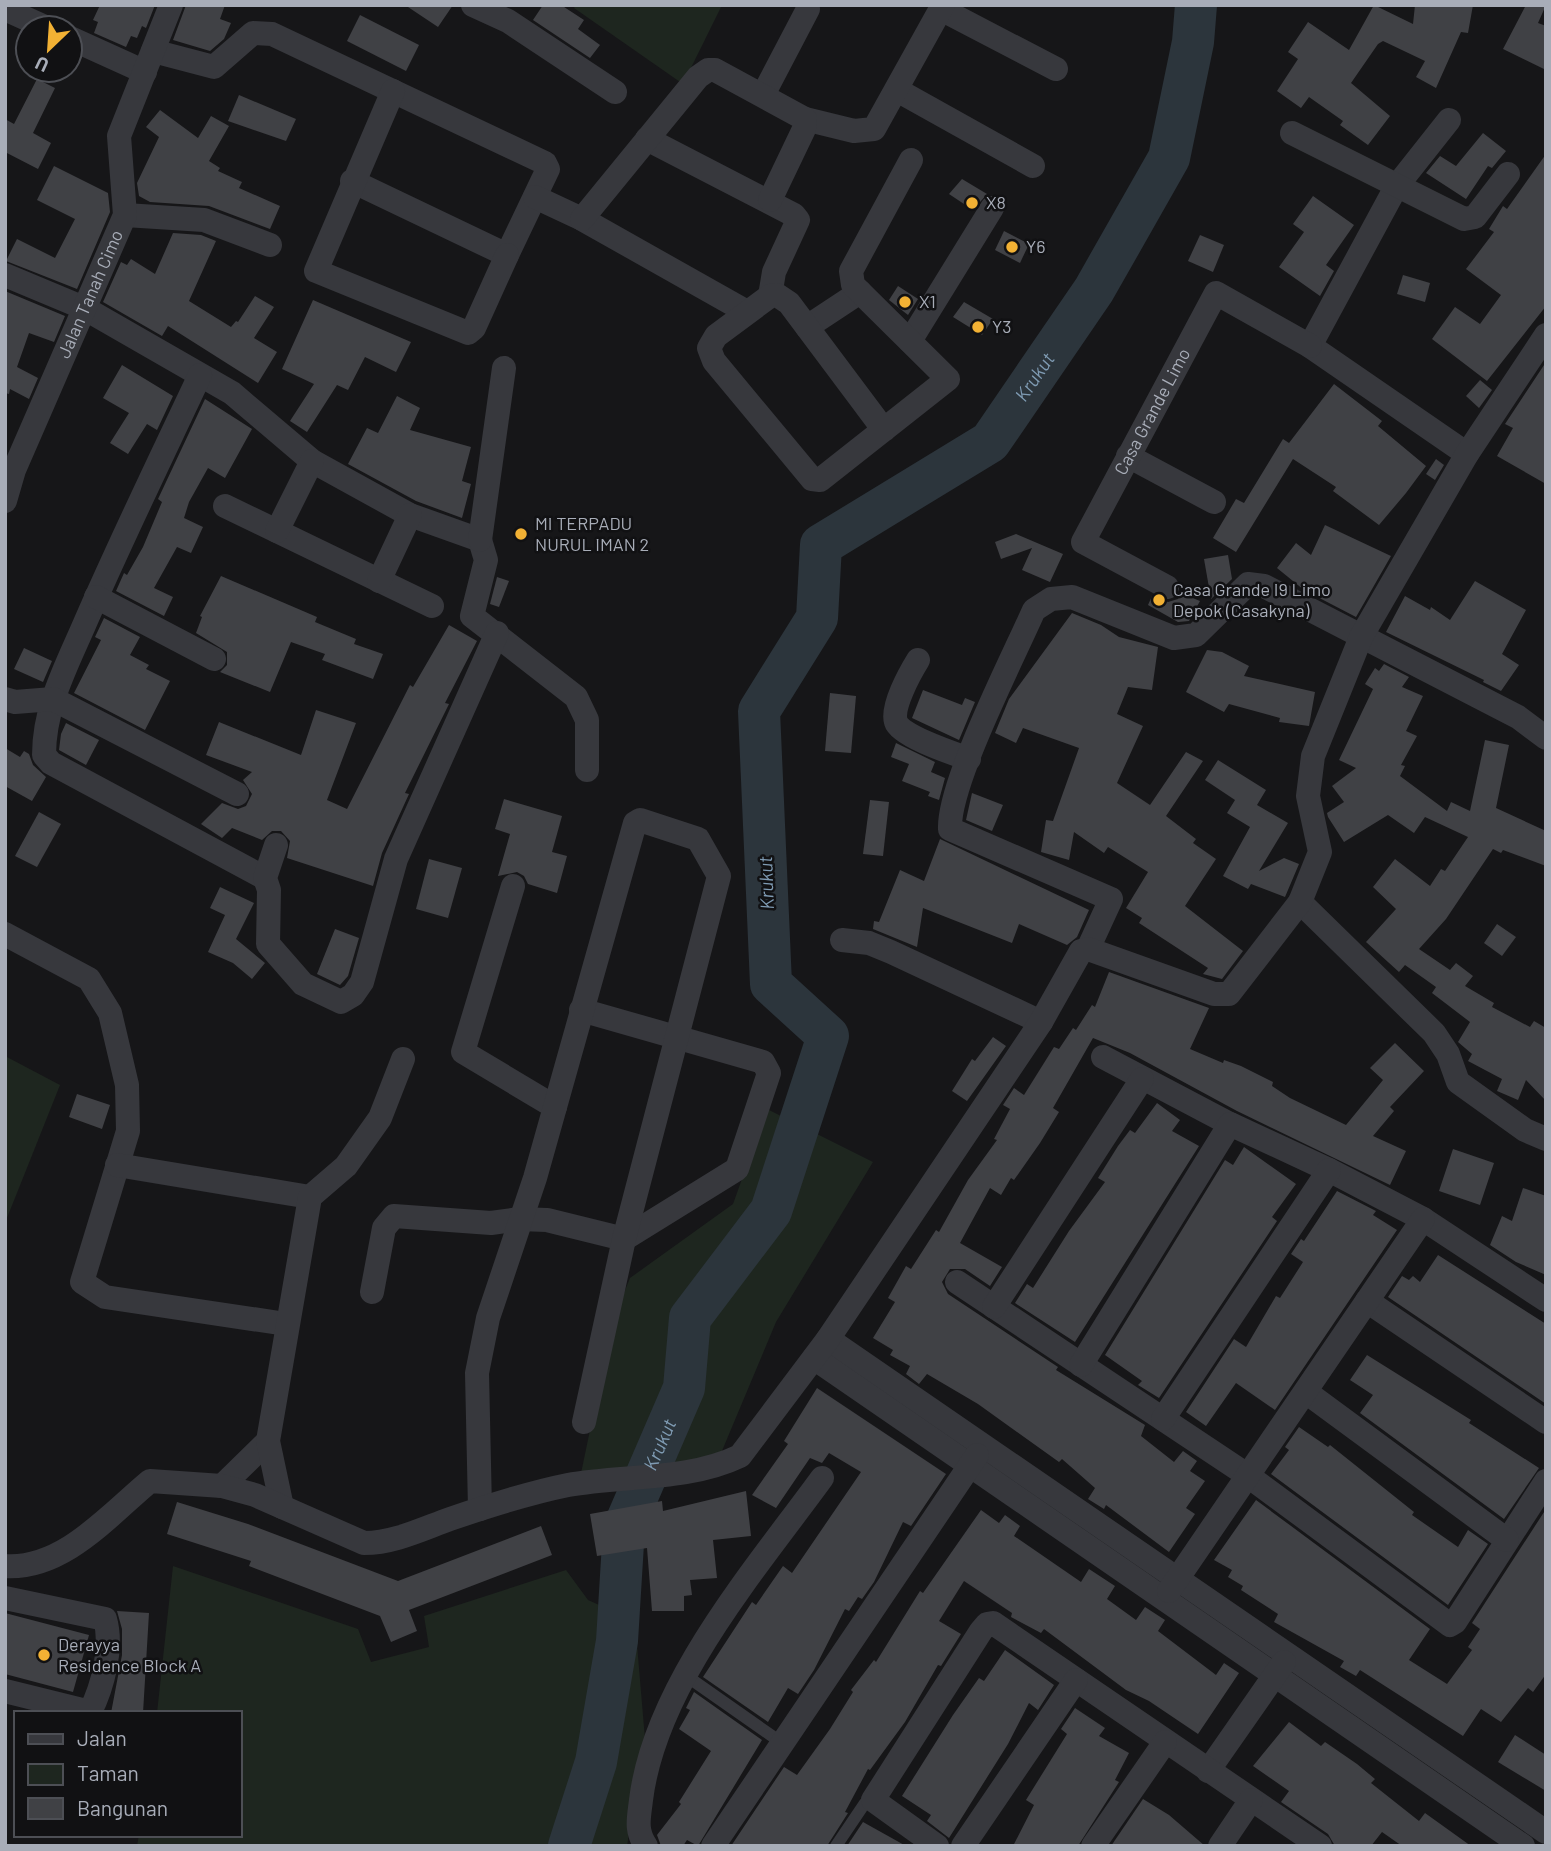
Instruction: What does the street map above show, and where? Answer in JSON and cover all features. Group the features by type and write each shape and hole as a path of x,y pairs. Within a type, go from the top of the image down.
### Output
{"street":[{"name":"Jalan Tanah Cimo","path":"5,501 10,467 125,215 119,136 171,5"},
{"path":"473,5 508,21 615,92"},
{"path":"582,219 698,78 708,70 715,70 804,119 854,131 874,129 942,7 1056,69"},
{"path":"763,95 808,9"},
{"path":"84,42 149,62 214,67 253,33 272,34 393,91 545,163 548,173 474,328 468,333 317,273 316,268 352,181 393,91"},
{"path":"897,90 1033,166"},
{"path":"769,200 804,129 804,119"},
{"path":"1449,120 1396,187 1310,346 1467,454"},
{"path":"1292,133 1465,219 1475,217 1508,174"},
{"path":"647,139 769,200 798,220 774,272 770,296"},
{"path":"884,430 789,303 777,295 770,296 716,336 709,348 714,360 812,479 820,480 884,430 948,379 853,285 851,271 911,160"},
{"path":"352,181 508,255"},
{"path":"535,197 582,219 747,312"},
{"path":"910,341 992,208"},
{"path":"125,215 204,220 270,245"},
{"path":"5,275 83,308 232,393 312,461 410,516 480,540"},
{"path":"807,327 860,292"},
{"name":"Casa Grande Limo","path":"1167,587 1083,542 1216,293 1310,346"},
{"path":"5,1566 24,1567 61,1554 150,1481 222,1486 282,1507 364,1543 383,1543 480,1509 567,1486 724,1464 740,1456 821,1349 1041,1022 1082,951 1088,949 1214,993 1229,995 1300,902 1320,852 1308,796 1313,756 1361,637 1467,454 1546,335"},
{"path":"504,368 480,540 486,560 472,616 576,696 583,706 587,720 587,770"},
{"path":"200,375 96,597 52,699 44,755 51,763 265,877"},
{"path":"1128,456 1214,502"},
{"path":"277,531 312,461"},
{"path":"225,506 432,606"},
{"path":"379,581 410,516"},
{"path":"1088,949 1111,899 950,829 949,812 969,759 1034,610 1051,599 1072,597 1174,638 1196,635 1248,584 1264,586 1518,717 1546,738"},
{"path":"96,597 214,659"},
{"path":"276,845 265,877 269,890 268,944 303,984 341,1002 353,995 362,982 396,859 497,633"},
{"path":"918,660 906,679 895,719 897,726 933,746 969,759"},
{"path":"5,699 15,702 52,699 237,794"},
{"path":"480,1509 477,1373 488,1318 519,1219 535,1178 635,823 639,820 698,839 719,876 624,1239 584,1422"},
{"path":"513,886 463,1052 555,1107"},
{"path":"1300,902 1434,1033 1448,1054 1458,1082 1525,1130 1546,1139"},
{"path":"5,934 89,979 110,1013 127,1085 128,1131 82,1282 105,1297 286,1324"},
{"path":"842,940 880,948 1041,1022"},
{"path":"372,1292 384,1228 394,1216 491,1223 519,1219 547,1220 624,1239 737,1169 769,1073 763,1062 581,1010"},
{"path":"1103,1057 1230,1124 1329,1170 1423,1219 1546,1300"},
{"path":"282,1507 268,1441 286,1324 310,1197 346,1166 380,1118 403,1059"},
{"path":"994,1307 1142,1079"},
{"path":"1081,1365 1230,1124"},
{"path":"117,1165 310,1197"},
{"path":"1163,1419 1329,1170"},
{"path":"1170,1590 1423,1219"},
{"path":"957,1282 1247,1475 1450,1625 1455,1622 1546,1481"},
{"path":"1367,1301 1546,1422"},
{"path":"821,1349 1281,1666 1523,1846"},
{"path":"1306,1392 1507,1540"},
{"path":"222,1486 268,1441"},
{"path":"713,1846 976,1457"},
{"path":"646,1846 637,1830 643,1781 652,1746 685,1675 751,1576 822,1478"},
{"path":"5,1598 105,1619 110,1636 97,1698 91,1711"},
{"path":"937,1846 873,1800 987,1624 993,1623 1320,1846"},
{"path":"1208,1771 1281,1666"},
{"path":"1281,1666 1546,1832 1536,1846"},
{"path":"963,1846 1076,1680"},
{"path":"5,1690 83,1711"},
{"path":"1093,1846 1165,1742"},
{"path":"1220,1846 1251,1800"}],"lane":[{"path":"685,1675 782,1743"},
{"path":"836,1846 864,1803 873,1800"}],"green space":[{"path":"576,5 722,5 683,84 574,8"},
{"path":"5,1056 60,1085 5,1223"},
{"path":"767,1109 873,1162 776,1322 719,1458 580,1478 613,1320 630,1278 733,1204"},
{"path":"173,1566 358,1629 371,1662 429,1647 424,1616 566,1570 588,1600 635,1621 645,1739 627,1846 137,1846 139,1837 242,1837 242,1711 157,1711"}],"building":[{"path":"100,5 155,5 146,28 142,26 137,38 131,36 126,47 94,33 98,22 93,20"},
{"path":"186,5 225,5 220,19 231,23 224,39 210,51 173,40"},
{"path":"405,5 453,5 438,27"},
{"path":"543,5 561,5 584,20 578,29 600,45 590,58 533,20"},
{"path":"1374,5 1413,24 1415,5 1473,5 1468,33 1461,32 1436,88 1416,77 1425,61 1383,41 1378,44 1351,83 1390,116 1368,145 1340,125 1343,121 1309,97 1301,108 1277,91 1298,59 1288,52 1308,22 1349,50"},
{"path":"1526,5 1546,5 1538,23 1546,26 1546,70 1503,49"},
{"path":"360,15 419,45 406,71 347,41"},
{"path":"34,84 47,84 55,88 33,133 51,143 38,169 5,152 5,119 14,124"},
{"path":"239,95 296,119 286,141 228,121"},
{"path":"160,110 198,138 211,116 229,126 209,161 220,168 218,171 242,182 239,188 280,206 270,229 209,206 150,202 139,196 137,183 159,137 146,127"},
{"path":"1483,133 1506,151 1492,168 1488,166 1466,199 1426,173 1440,156 1456,166"},
{"path":"1546,154 1546,306 1487,381 1432,339 1455,307 1480,324 1501,295 1466,269 1494,232 1489,229 1503,206 1507,209"},
{"path":"54,166 108,193 110,212 77,289 6,261 17,239 55,258 75,219 37,200"},
{"name":"X8","path":"962,179 987,194 973,210 949,194"},
{"path":"1313,196 1354,225 1326,265 1334,271 1320,296 1279,267 1304,232 1293,224"},
{"name":"Y6","path":"1004,231 1029,244 1020,263 995,250"},
{"path":"173,233 201,235 216,241 189,301 231,327 238,322 255,296 274,307 254,338 277,352 258,383 168,326 162,336 103,302 121,262 127,265 131,259 155,274"},
{"path":"1200,235 1224,245 1213,272 1188,261"},
{"path":"1403,275 1430,283 1425,302 1397,294"},
{"name":"X1","path":"898,286 918,299 908,315 889,300"},
{"path":"5,291 65,316 54,342 29,333 17,367 38,378 29,399 10,389 9,394 5,393"},
{"path":"313,300 411,342 396,372 365,357 348,390 337,385 307,432 290,421 314,384 282,369"},
{"name":"Y3","path":"964,302 993,319 982,335 953,317"},
{"path":"1546,362 1546,484 1497,456 1513,428 1505,424"},
{"path":"122,365 173,396 157,430 147,424 128,454 110,443 129,413 103,398"},
{"path":"1480,380 1492,390 1479,408 1466,396"},
{"path":"1334,384 1382,421 1378,426 1426,466 1406,493 1379,525 1333,491 1336,487 1293,459 1236,552 1213,538 1236,499 1244,503 1283,439 1289,443"},
{"path":"397,396 420,408 410,430 471,447 462,481 471,484 462,518 416,501 348,464 367,428 378,433"},
{"path":"205,399 252,429 225,478 208,468 189,502 184,518 203,527 191,553 177,547 154,588 173,597 164,616 116,591 124,573 127,575 143,547 162,502 158,499"},
{"path":"1436,459 1444,465 1435,480 1426,474"},
{"path":"1325,525 1391,556 1356,617 1304,590 1277,568 1296,543 1311,555"},
{"path":"1016,534 1063,554 1050,582 1022,570 1032,548 1001,559 995,542"},
{"path":"1228,555 1232,579 1211,599 1204,559"},
{"path":"221,576 317,617 315,622 356,639 354,644 383,654 373,679 322,660 325,654 291,642 270,692 220,672 227,665 227,652 196,633 202,617 200,616"},
{"path":"497,577 509,581 499,607 490,604"},
{"path":"1475,581 1526,610 1502,654 1519,665 1501,691 1386,632 1405,596 1430,610 1431,607 1450,620"},
{"path":"1180,593 1200,601 1189,621 1178,622 1148,605 1152,596 1168,602 1178,599"},
{"path":"1072,613 1101,625 1119,637 1158,647 1152,690 1128,687 1117,714 1143,726 1117,783 1150,805 1186,752 1203,761 1166,816 1196,839 1193,843 1216,859 1185,906 1243,951 1222,979 1203,974 1208,968 1139,923 1142,918 1126,908 1148,872 1108,847 1104,853 1074,832 1069,860 1041,852 1046,820 1053,821 1079,748 1023,728 1016,743 995,733 1009,699"},
{"path":"104,618 140,637 130,655 149,665 146,669 170,681 145,730 74,693 101,640 95,637"},
{"path":"449,625 477,641 445,703 449,704 405,793 409,794 382,853 373,886 287,858 290,841 281,831 272,831 262,840 232,828 222,838 201,824 222,803 238,809 246,806 252,794 243,780 252,772 206,755 219,722 301,755 316,710 356,723 327,800 347,809 410,685 413,687"},
{"path":"24,648 52,661 43,682 14,669"},
{"path":"1207,650 1222,652 1249,666 1244,676 1315,692 1309,726 1279,722 1280,718 1229,704 1224,712 1186,692"},
{"path":"1384,664 1409,677 1402,687 1423,696 1406,731 1417,736 1401,765 1405,766 1400,776 1447,811 1451,802 1470,811 1485,740 1509,745 1496,808 1546,831 1546,866 1503,850 1501,853 1493,849 1446,919 1419,949 1450,970 1456,963 1473,976 1465,986 1494,1003 1492,1007 1530,1027 1534,1021 1546,1028 1546,1101 1526,1080 1518,1100 1497,1091 1502,1079 1468,1061 1472,1054 1458,1042 1470,1022 1432,993 1436,987 1405,965 1399,972 1366,942 1396,909 1373,887 1395,859 1430,886 1441,869 1445,871 1468,837 1425,817 1414,833 1388,815 1344,842 1328,817 1327,813 1344,802 1332,786 1356,768 1339,760 1373,689 1365,684 1375,668 1379,671"},
{"path":"923,690 962,705 965,698 975,702 959,740 912,718"},
{"path":"830,693 856,696 851,753 825,751"},
{"path":"66,723 99,740 86,765 59,750"},
{"path":"896,743 935,762 931,772 945,778 939,800 928,796 930,792 902,781 909,764 891,757"},
{"path":"5,748 20,757 24,751 29,754 33,765 46,777 32,801 5,786"},
{"path":"1218,760 1266,790 1257,805 1288,823 1259,871 1284,858 1299,864 1285,897 1251,884 1248,889 1223,876 1250,827 1227,813 1235,800 1205,780"},
{"path":"972,793 1003,805 992,831 966,820"},
{"path":"504,799 562,816 552,852 567,856 557,893 528,884 524,876 517,872 498,876 510,834 495,829"},
{"path":"870,800 889,802 883,856 863,854"},
{"path":"39,812 61,824 37,867 15,856"},
{"path":"940,839 1089,910 1077,937 1067,945 1019,924 1012,943 923,908 917,947 873,929 874,921 879,922 900,870 924,881"},
{"path":"429,859 462,868 448,918 416,909"},
{"path":"220,887 254,903 236,939 265,963 252,979 233,963 208,952 225,915 210,908"},
{"path":"1497,924 1516,937 1502,956 1484,943"},
{"path":"335,929 359,938 348,976 340,985 317,974"},
{"path":"1109,972 1209,1008 1190,1049 1223,1063 1224,1060 1241,1066 1273,1082 1272,1086 1290,1098 1346,1125 1383,1080 1370,1068 1395,1043 1424,1071 1390,1107 1394,1111 1373,1136 1406,1151 1390,1185 1237,1111 1130,1053 1093,1038 1053,1108 1059,1112 1040,1143 1014,1180 1011,1178 1001,1195 990,1188 960,1243 1002,1267 990,1286 965,1269 950,1269 942,1282 948,1294 1058,1367 1056,1370 1145,1425 1141,1436 1174,1462 1183,1451 1197,1461 1190,1471 1205,1481 1186,1508 1195,1514 1169,1552 1106,1505 1104,1509 1088,1499 1095,1488 1062,1459 1059,1462 978,1404 927,1374 919,1384 906,1374 910,1366 890,1355 893,1350 873,1338 895,1302 888,1298 906,1266 911,1269 936,1230 939,1232 968,1180 997,1140 994,1139 1010,1109 1003,1105 1014,1088 1024,1095 1054,1047 1059,1049 1073,1028 1076,1030 1092,1005 1095,1007"},
{"path":"993,1037 1006,1046 967,1101 952,1091 972,1059 975,1061"},
{"path":"77,1094 110,1105 102,1129 69,1117"},
{"path":"1157,1103 1180,1120 1172,1131 1199,1146 1075,1342 1015,1303 1027,1284 1033,1288 1069,1231 1105,1182 1098,1178 1118,1146 1130,1130 1135,1133"},
{"path":"1244,1147 1296,1184 1272,1217 1277,1221 1159,1398 1138,1385 1142,1381 1105,1355 1225,1160 1233,1165"},
{"path":"1453,1149 1494,1163 1480,1205 1439,1191"},
{"path":"1523,1188 1546,1196 1546,1275 1516,1262 1490,1245 1502,1216 1512,1221"},
{"path":"1337,1191 1376,1211 1373,1215 1397,1230 1275,1410 1236,1383 1206,1426 1186,1412 1234,1339 1246,1347 1276,1296 1280,1298 1303,1262 1291,1254 1301,1239 1304,1241"},
{"path":"1438,1255 1546,1324 1546,1404 1388,1297 1402,1276 1409,1280 1413,1276 1420,1282"},
{"path":"1367,1355 1471,1420 1469,1423 1539,1468 1504,1519 1360,1413 1373,1395 1350,1380"},
{"path":"817,1388 946,1474 911,1526 903,1522 874,1582 862,1599 858,1597 849,1611 845,1609 814,1670 798,1694 788,1688 768,1722 703,1677 752,1602 756,1605 783,1566 792,1573 861,1472 829,1453 822,1463 810,1458 776,1508 752,1495 788,1444 784,1441"},
{"path":"1299,1427 1328,1447 1330,1445 1414,1512 1412,1515 1458,1547 1468,1530 1488,1544 1448,1605 1271,1474 1289,1450 1285,1447"},
{"path":"746,1491 751,1536 713,1540 717,1578 690,1580 692,1595 684,1596 684,1611 652,1611 647,1548 597,1556 590,1514 662,1501 663,1511"},
{"path":"1256,1500 1430,1629 1409,1660 1447,1684 1472,1650 1468,1647 1480,1629 1472,1623 1546,1509 1546,1674 1533,1692 1528,1688 1501,1722 1481,1709 1463,1736 1360,1670 1356,1676 1340,1667 1344,1661 1274,1622 1278,1614 1241,1590 1243,1586 1228,1577 1232,1570 1214,1560"},
{"path":"177,1502 248,1524 398,1581 541,1526 552,1555 409,1610 417,1631 391,1642 380,1616 249,1566 251,1561 167,1534"},
{"path":"981,1510 999,1523 1005,1515 1020,1526 1014,1536 1081,1582 1089,1569 1115,1586 1107,1599 1136,1620 1145,1607 1165,1620 1158,1631 1216,1675 1224,1663 1239,1673 1198,1734 1149,1701 1126,1690 1044,1629 1041,1633 1011,1617 1012,1613 964,1581 939,1621 961,1634 941,1666 938,1665 905,1722 870,1770 868,1769 845,1812 848,1813 827,1846 731,1846 784,1767 797,1775 830,1729 853,1692 851,1690 874,1660 876,1662 920,1591 923,1593"},
{"path":"117,1611 149,1613 143,1711 111,1711 122,1655 122,1629"},
{"name":"Derayya Residence Block A","path":"5,1613 89,1635 73,1692 5,1674"},
{"path":"1005,1650 1054,1685 1038,1710 1029,1703 1008,1744 949,1838 927,1821 931,1815 902,1796 979,1678 984,1681"},
{"path":"694,1692 762,1740 698,1846 687,1840 683,1846 661,1846 657,1835 681,1804 679,1802 711,1751 679,1729 690,1710 686,1708"},
{"path":"1075,1708 1105,1728 1099,1736 1129,1753 1115,1780 1119,1782 1078,1846 1013,1846 1034,1805 1026,1800 1067,1734 1061,1729"},
{"path":"1289,1722 1321,1746 1325,1742 1357,1764 1375,1779 1371,1783 1419,1821 1425,1813 1471,1846 1402,1846 1382,1832 1371,1846 1335,1846 1328,1834 1281,1802 1289,1791 1253,1766"},
{"path":"1515,1735 1546,1755 1546,1791 1498,1762"},
{"path":"1143,1799 1169,1815 1205,1846 1111,1846"},
{"path":"863,1822 906,1846 847,1846"}],"waterway":[{"name":"Krukut","path":"569,1846 596,1762 617,1641 624,1527 684,1388 690,1318 771,1211 828,1036 771,984 759,711 817,618 821,545 990,442 1094,290 1169,158 1193,42 1196,5"}],"place":[{"name":"X8","path":"972,203"},
{"name":"Y6","path":"1012,247"},
{"name":"X1","path":"905,302"},
{"name":"Y3","path":"978,327"},
{"name":"MI TERPADU NURUL IMAN 2","path":"521,534"},
{"name":"Casa Grande I9 Limo Depok (Casakyna)","path":"1159,600"},
{"name":"Derayya Residence Block A","path":"44,1655"}]}
